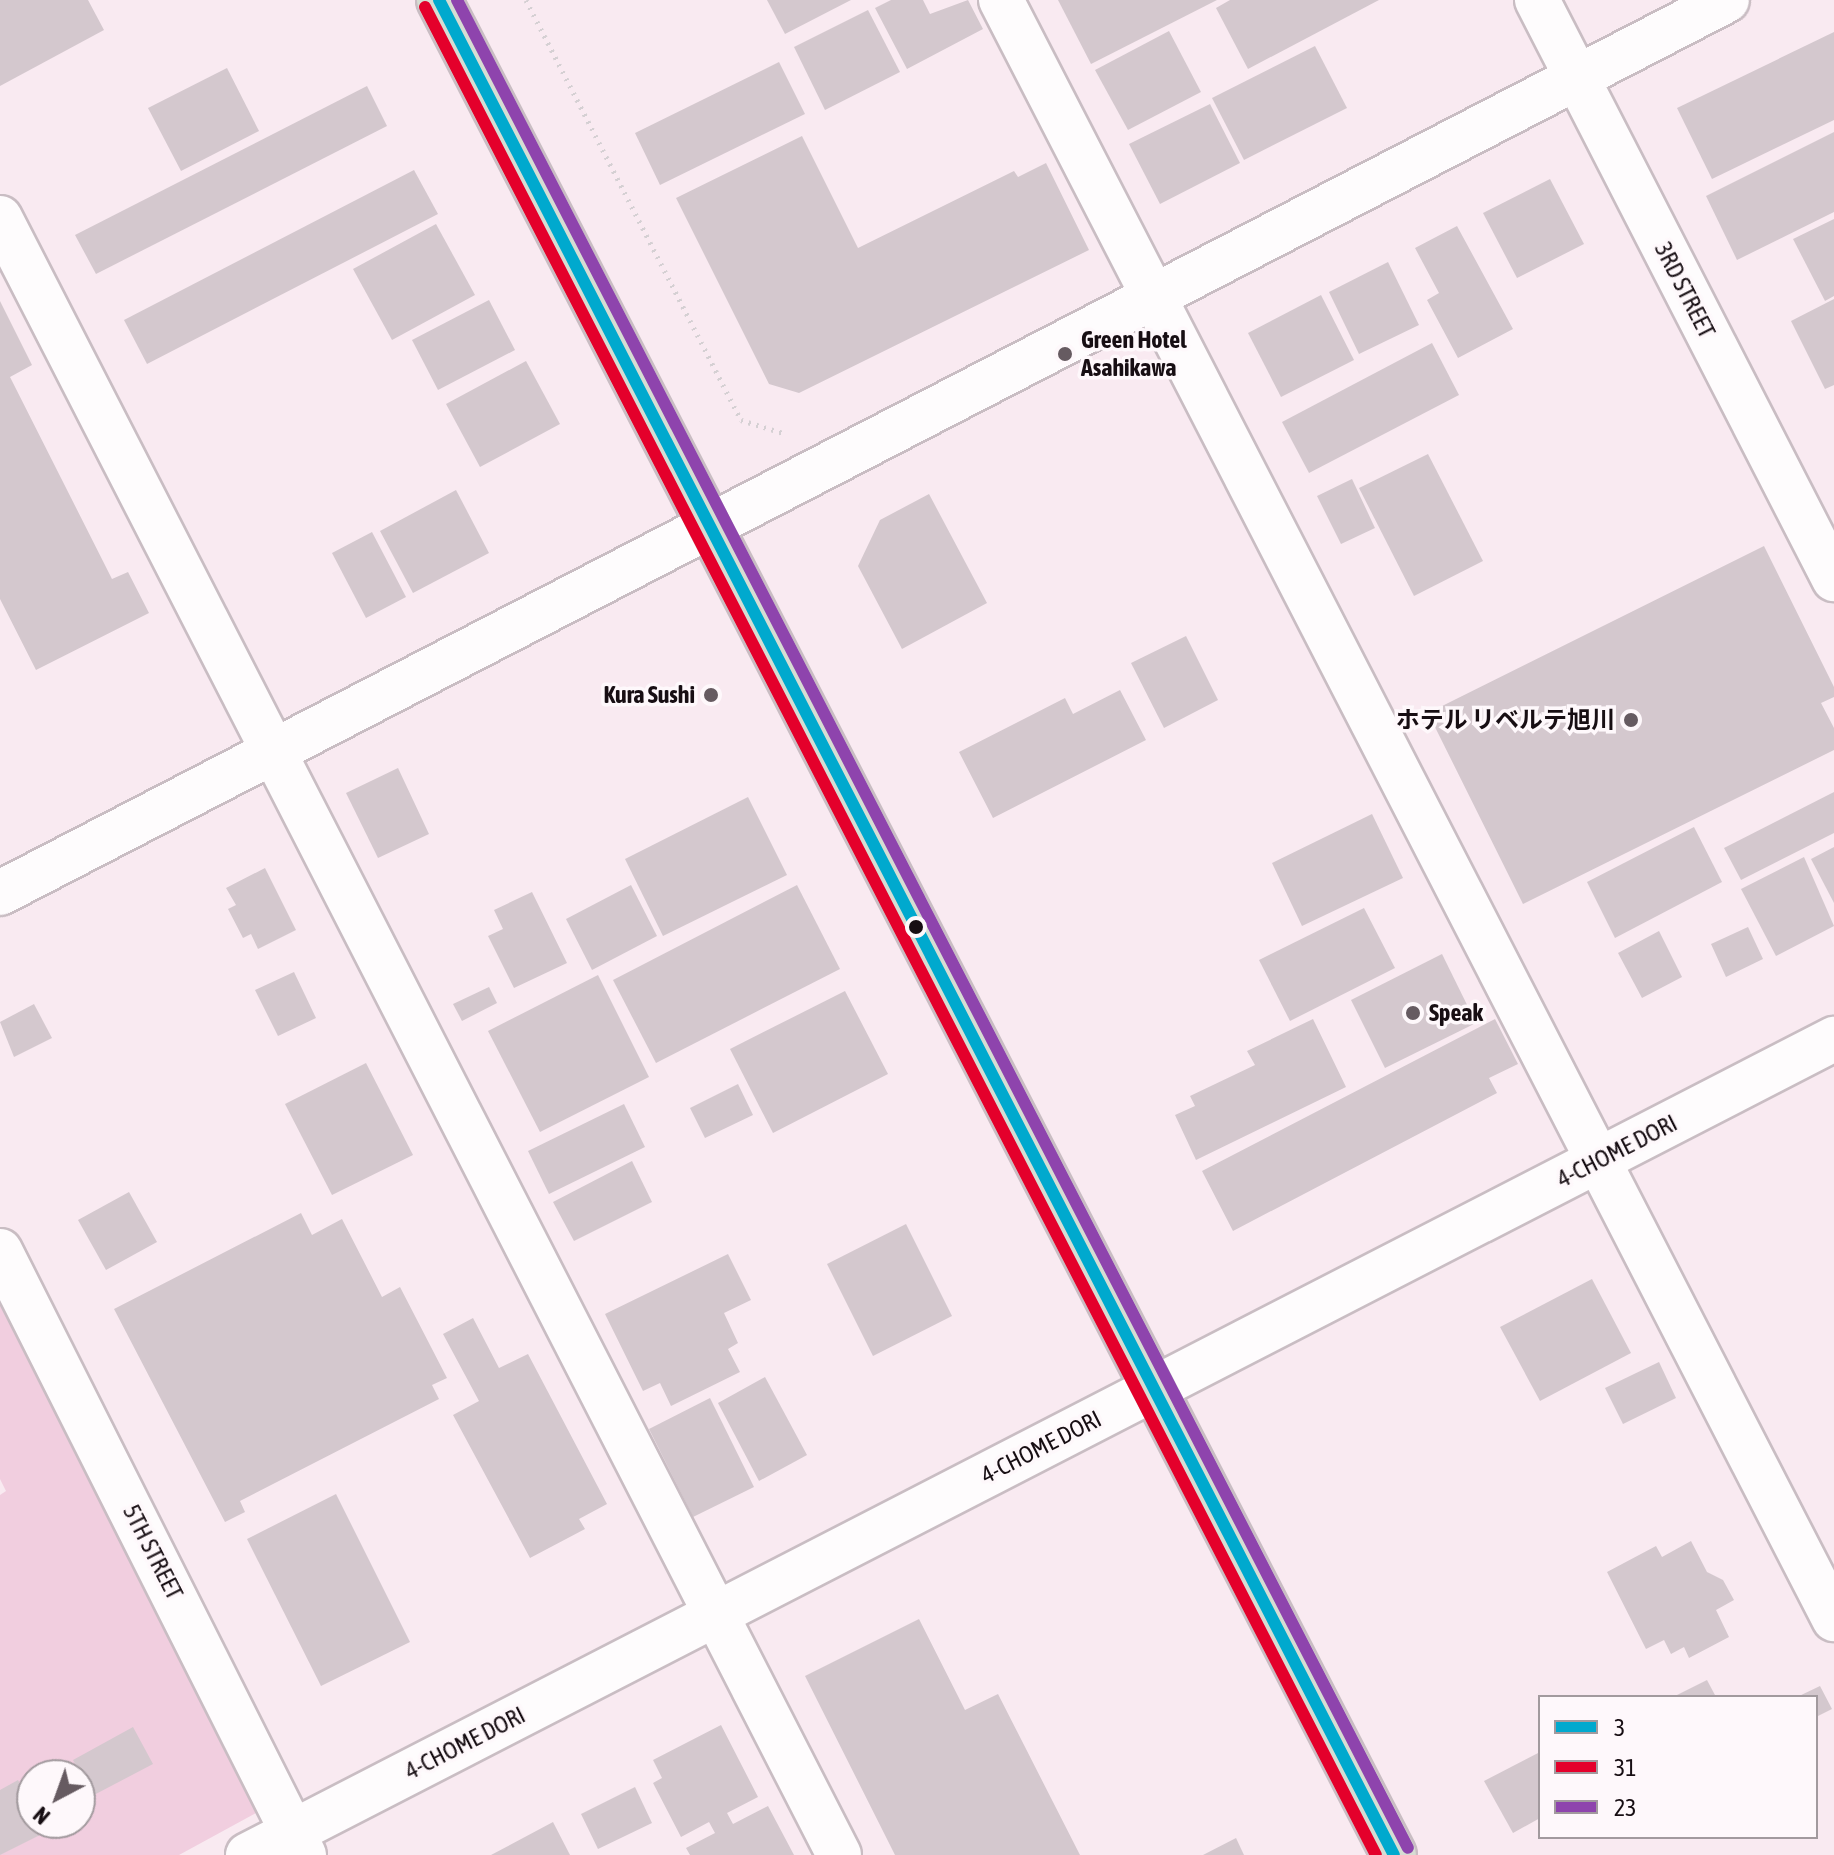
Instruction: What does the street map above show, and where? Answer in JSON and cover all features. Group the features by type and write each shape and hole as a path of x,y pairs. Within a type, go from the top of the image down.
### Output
{"highway":[{"path":"439,0 1394,1855"}],"street":[{"path":"1001,0 1834,1619"},
{"name":"3RD STREET","path":"1537,0 1834,579"},
{"path":"0,893 1727,0"},
{"path":"0,218 839,1855"},
{"name":"4-CHOME DORI","path":"248,1855 298,1844 715,1615 1834,1039"},
{"name":"5TH STREET","path":"0,1251 298,1844"}],"path":[{"path":"526,0 741,420 783,433"}],"shaded area":[{"path":"0,1251 276,1802 179,1855 0,1855 0,1495 6,1491 0,1479"}],"building":[{"path":"0,0 88,0 104,30 0,86"},
{"path":"767,0 851,0 785,34"},
{"path":"891,0 923,0 930,14 968,0 983,29 907,69 875,8"},
{"path":"1058,0 1217,0 1091,64"},
{"path":"1230,0 1379,0 1248,69 1216,8"},
{"path":"868,10 900,72 825,110 794,47"},
{"path":"1169,31 1201,92 1128,130 1095,70"},
{"path":"1834,32 1834,120 1712,179 1677,108"},
{"path":"1315,46 1347,108 1244,160 1212,98"},
{"path":"779,62 805,114 660,185 635,133"},
{"path":"227,68 259,131 181,171 148,108"},
{"path":"367,86 387,126 96,274 75,235"},
{"path":"1210,104 1240,163 1160,204 1129,144"},
{"path":"1834,132 1834,212 1737,260 1706,196"},
{"path":"802,136 858,248 1014,171 1018,177 1046,163 1089,250 799,393 769,384 676,198"},
{"path":"414,170 438,214 147,364 124,320"},
{"path":"1550,179 1584,244 1517,278 1483,213"},
{"path":"1834,219 1834,296 1825,301 1793,239"},
{"path":"436,224 475,295 392,340 353,269"},
{"path":"1457,226 1513,329 1458,358 1427,300 1439,293 1415,248"},
{"path":"1388,262 1419,325 1359,354 1329,292"},
{"path":"1321,295 1354,360 1281,397 1248,333"},
{"path":"1834,299 1834,385 1825,389 1791,321"},
{"path":"489,300 515,350 438,390 412,340"},
{"path":"0,301 32,365 10,377 112,579 128,572 149,613 36,670 0,599"},
{"path":"1432,343 1459,395 1309,473 1282,422"},
{"path":"526,361 560,424 480,467 446,404"},
{"path":"1428,454 1483,561 1414,596 1359,488"},
{"path":"1352,479 1375,528 1341,544 1317,496"},
{"path":"456,490 489,553 413,593 380,531"},
{"path":"929,494 987,603 902,649 858,566 880,520"},
{"path":"372,532 406,597 366,618 332,553"},
{"name":"ホテル リベルテ旭川","path":"1764,546 1834,687 1834,697 1821,703 1834,728 1834,750 1523,904 1428,713"},
{"path":"1186,636 1218,700 1164,728 1131,663"},
{"path":"1120,690 1146,740 993,818 959,752 1065,698 1073,714"},
{"path":"398,768 429,834 378,858 346,793"},
{"path":"1834,792 1834,833 1741,880 1724,848"},
{"path":"748,797 787,875 663,936 625,859"},
{"path":"1372,814 1403,878 1302,926 1272,863"},
{"path":"1694,827 1722,882 1615,938 1587,882"},
{"path":"1834,847 1834,903 1811,859"},
{"path":"1804,857 1834,926 1776,956 1741,889"},
{"path":"265,868 296,930 258,949 251,934 243,938 228,909 236,905 226,888"},
{"path":"631,885 657,936 592,970 566,919"},
{"path":"797,885 840,969 656,1063 613,980"},
{"path":"532,892 567,963 514,988 488,936 503,929 494,910"},
{"path":"1364,908 1395,968 1290,1021 1259,960"},
{"path":"1748,927 1763,959 1726,977 1711,944"},
{"path":"1659,931 1682,977 1642,998 1618,953"},
{"path":"1442,954 1476,1023 1385,1068 1351,1000"},
{"path":"294,972 316,1018 278,1036 255,990"},
{"path":"598,975 649,1077 540,1132 488,1031"},
{"path":"489,987 497,1003 462,1021 453,1004"},
{"path":"845,991 888,1074 773,1133 730,1049"},
{"path":"34,1004 52,1038 14,1057 0,1022"},
{"path":"1313,1019 1346,1087 1196,1160 1175,1115 1195,1106 1190,1096 1255,1065 1247,1051"},
{"path":"1495,1019 1518,1064 1489,1078 1497,1093 1233,1231 1202,1171"},
{"path":"366,1063 413,1155 332,1195 285,1104"},
{"path":"738,1084 753,1115 705,1138 690,1108"},
{"path":"624,1104 645,1147 549,1194 528,1151"},
{"path":"632,1161 652,1202 574,1241 553,1202"},
{"path":"129,1192 157,1242 106,1270 78,1220"},
{"path":"301,1213 312,1235 342,1219 382,1297 400,1287 447,1378 432,1385 439,1399 240,1501 245,1512 225,1522 114,1309"},
{"path":"906,1224 952,1316 873,1356 827,1264"},
{"path":"728,1254 751,1300 724,1313 738,1343 728,1349 740,1372 671,1406 660,1383 643,1391 605,1314"},
{"path":"1592,1279 1631,1353 1540,1401 1500,1327"},
{"path":"473,1318 499,1368 528,1354 607,1504 579,1519 585,1529 530,1558 453,1415 479,1401 443,1334"},
{"path":"1659,1362 1676,1398 1623,1424 1605,1388"},
{"path":"765,1377 807,1455 759,1481 718,1403"},
{"path":"710,1398 754,1487 693,1517 649,1429"},
{"path":"336,1494 410,1642 321,1686 247,1539"},
{"path":"1691,1541 1707,1572 1723,1580 1734,1600 1716,1610 1729,1637 1689,1658 1684,1647 1671,1654 1664,1640 1646,1649 1607,1572 1656,1546 1662,1557"},
{"path":"919,1619 965,1710 998,1694 1080,1855 895,1855 805,1676"},
{"path":"1707,1680 1715,1695 1677,1695"},
{"path":"1820,1686 1832,1709 1818,1716 1818,1695 1801,1695"},
{"path":"721,1725 758,1797 727,1813 733,1824 768,1806 794,1855 690,1855 686,1848 715,1833 709,1822 681,1837 653,1783 662,1778 653,1760"},
{"path":"133,1727 153,1764 96,1794 96,1759 75,1759"},
{"path":"1538,1753 1538,1819 1513,1833 1484,1781"},
{"path":"16,1781 16,1839 32,1839 0,1855 0,1790"},
{"path":"635,1787 652,1823 598,1849 581,1814"},
{"path":"553,1822 570,1855 491,1855"},
{"path":"1236,1838 1244,1855 1203,1855"}],"transit line":[{"name":"3","path":"439,0 1394,1855"},
{"name":"23","path":"457,0 1408,1848"},
{"name":"31","path":"425,7 1376,1855"}],"place":[{"name":"Green Hotel Asahikawa","path":"1065,354"},
{"name":"Kura Sushi","path":"711,695"},
{"name":"ホテル リベルテ旭川","path":"1631,720"},
{"name":"Speak","path":"1413,1013"}]}
